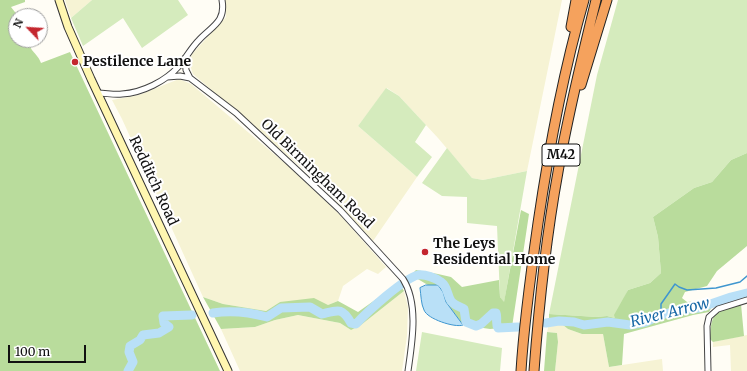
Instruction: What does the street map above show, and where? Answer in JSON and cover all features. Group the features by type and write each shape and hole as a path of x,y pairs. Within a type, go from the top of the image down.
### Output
{"highway":[{"name":"M42","path":"569,58 571,24 576,0"},
{"name":"M42","path":"521,371 527,311 546,168 569,58 584,0"},
{"name":"M42","path":"534,371 536,338 549,223 567,126 596,0"},
{"name":"M42","path":"567,126 581,87 606,0"}],"main road":[{"name":"Redditch Road","path":"59,0 68,27 98,93 228,371"}],"street":[{"path":"98,93 130,93 167,77 185,58 198,40 214,26 222,15 222,0"},
{"path":"185,58 186,70 190,78"},
{"path":"167,77 180,76 190,78"},
{"name":"Old Birmingham Road","path":"190,78 236,113 340,210 403,279 411,296 413,322 408,371"},
{"path":"708,371 706,332 709,317 718,308 747,300"}],"shaded area":[{"path":"65,0 92,0 71,18"},
{"path":"225,0 562,0 527,171 483,180 472,178 438,138 399,96 387,88 358,126 417,177 373,241 319,183 193,74 189,62 192,54 226,17"},
{"path":"179,79 191,84 287,165 340,215 386,267 378,274 367,269 343,286 338,301 328,305 280,302 266,311 223,304 203,297 112,100 139,95"},
{"path":"404,291 408,307 407,336 402,371 240,371 221,329 255,327 275,320 298,315 340,323 351,330 361,325"},
{"path":"549,324 563,325 568,329 582,334 603,334 609,367 662,359 663,371 555,371 558,342 557,333 547,332"},
{"path":"747,335 747,371 731,371 730,345 713,347 713,342"}],"green space":[{"path":"0,0 25,0 25,2 11,7 12,8 8,8 8,48 31,48 41,63 70,52 220,371 0,371"},
{"path":"92,0 178,0 188,15 142,48 123,18 83,46 71,18"},
{"path":"618,0 747,0 747,153 731,160 712,182 694,188 653,217 658,237 661,273 650,283 628,290 615,318 607,316 597,317 549,314 597,75"},
{"path":"386,88 399,96 426,125 415,142 432,157 417,177 358,126"},
{"path":"447,148 472,178 483,180 527,171 504,303 500,297 497,226 467,223 467,197 442,196 422,183"},
{"path":"747,153 747,246 717,271 707,286 685,292 682,298 687,302 698,301 713,305 709,312 624,334 622,365 609,367 603,334 582,334 568,329 563,325 549,324 549,314 597,317 607,316 615,318 614,315 628,290 650,283 661,273 658,237 653,217 694,188 712,182 731,160"},
{"path":"521,210 529,214 512,327 490,329 463,325 438,291 411,275 416,270 451,277 462,287 499,280 500,297 504,302"},
{"path":"399,283 404,291 361,325 351,330 340,323 298,315 275,320 255,327 221,329 203,297 223,304 266,311 280,302 314,298 328,305 338,301 358,312"},
{"path":"741,304 744,336 713,342 710,339 711,329 712,322 716,314 720,311"},
{"path":"422,332 502,348 500,371 416,371"},
{"path":"547,332 557,333 558,342 555,371 544,371"}],"water":[{"path":"426,285 438,285 443,292 446,302 463,325 459,326 448,324 430,317 426,313 422,305 420,288"}],"waterway":[{"name":"River Arrow","path":"213,313 240,312 267,317 281,308 310,307 322,314 336,311 342,312 351,323 356,324 376,304 395,289 411,278 421,275 433,278 443,284 451,301 455,305 464,309 466,322 476,326 481,324 493,313 496,313 498,328 518,327"},
{"path":"661,315 661,304 675,284 687,290 716,288 740,282 747,276"},
{"name":"River Arrow","path":"546,323 559,321 574,322 584,325 608,322 630,325 646,322 661,315 680,310 699,308 747,293"},
{"name":"River Arrow","path":"128,371 133,362 129,352 130,346 140,340 143,335 159,333 169,327 164,323 163,316 192,315"}],"place":[{"name":"Pestilence Lane","path":"75,62"},
{"name":"The Leys Residential Home","path":"425,252"}]}
